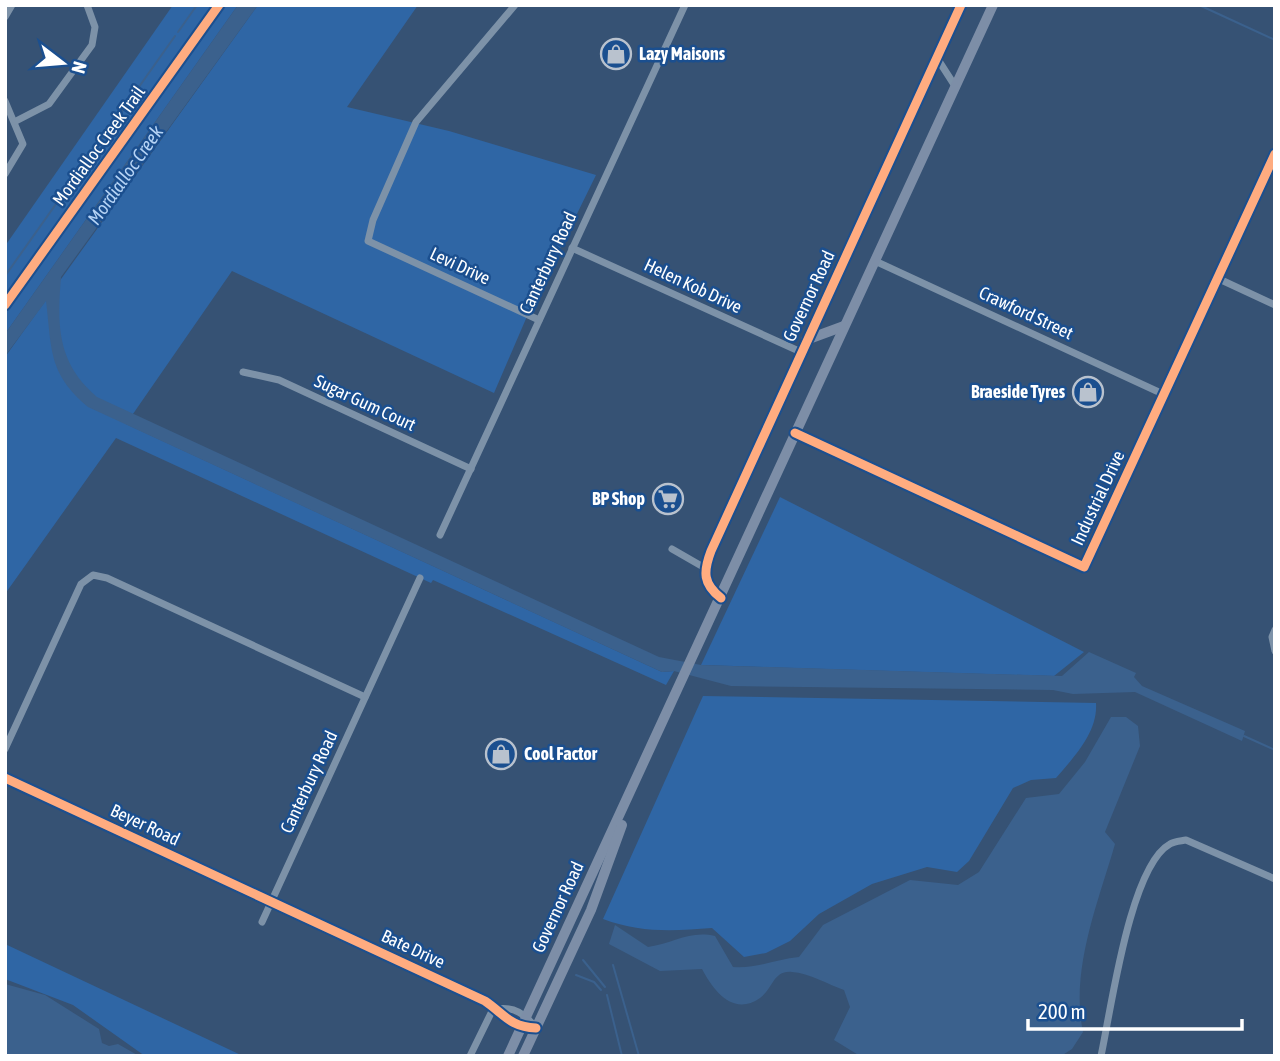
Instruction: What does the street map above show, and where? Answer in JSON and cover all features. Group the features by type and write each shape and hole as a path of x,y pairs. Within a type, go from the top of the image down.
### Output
{"main road":[{"name":"Governor Road","path":"508,1056 993,5"},
{"path":"806,340 844,326"},
{"name":"Governor Road","path":"523,1056 596,899 639,773"}],"street":[{"path":"5,17 12,5"},
{"path":"16,121 49,104 92,45 95,27 87,5"},
{"name":"Levi Drive","path":"515,5 416,122 373,220 368,241 539,320"},
{"name":"Canterbury Road","path":"440,535 685,5"},
{"name":"Governor Road","path":"705,568 806,340 961,5"},
{"path":"937,58 955,86"},
{"path":"5,101 16,121 23,144 5,174"},
{"name":"Industrial Drive","path":"795,433 1084,567 1275,153"},
{"name":"Helen Kob Drive","path":"572,248 801,352"},
{"name":"Crawford Street","path":"875,261 1163,394"},
{"path":"1217,278 1275,305"},
{"name":"Sugar Gum Court","path":"243,372 279,380 471,469"},
{"path":"672,549 705,568 706,583 721,598"},
{"path":"684,554 709,557"},
{"path":"5,749 81,584 93,575 107,578 365,697"},
{"name":"Canterbury Road","path":"262,922 420,578"},
{"path":"1275,630 1272,637 1275,651"},
{"name":"Beyer Road","path":"5,778 272,901"},
{"path":"1101,1056 1133,908 1159,853 1171,843 1186,840 1275,879"},
{"name":"Bate Drive","path":"272,901 495,1008 503,1019 521,1028"},
{"name":"Bate Drive","path":"495,1008 508,1007 527,1016"},
{"path":"470,1056 495,1008"},
{"path":"527,1016 536,1028"},
{"path":"521,1028 536,1028"}],"shaded area":[{"path":"173,5 238,5 5,334 5,246"},
{"path":"258,5 418,5 347,107 449,131 596,175 528,314 494,393 232,271 126,424 662,672 674,671 666,685 433,580 431,583 116,438 5,594 5,357"},
{"path":"780,497 1084,652 1054,676 701,665"},
{"path":"703,696 1096,703 1096,714 1084,744 1056,778 1031,780 1013,788 969,861 957,872 927,867 872,884 819,914 790,941 766,953 744,957 712,928 643,929 603,919"},
{"path":"5,944 243,1056 145,1056 73,1005 5,979"}],"water":[{"name":"Mordialloc Creek","path":"238,5 258,5 61,277 59,312 62,343 74,371 97,397 659,657 701,665 1062,676 1089,652 1136,673 1134,677 1142,686 1245,731 1242,741 1135,692 1073,694 1053,690 731,686 674,671 662,672 88,407 65,383 54,360 46,301 5,356 5,334"},
{"path":"1111,717 1126,717 1138,726 1140,746 1105,832 1115,844 1083,961 1080,1009 1083,1032 1072,1049 1061,1056 860,1056 834,1040 850,1007 844,990 805,975 786,972 777,977 760,998 750,1003 733,1003 718,992 702,969 660,971 609,944 615,925 648,947 690,936 715,936 733,967 750,967 799,957 823,925 910,880 958,885 979,872 1026,798 1059,794 1085,762"},
{"path":"5,984 45,995 99,1029 102,1043 109,1046 118,1044 139,1056 5,1056"}],"waterway":[{"path":"178,32 197,5"},
{"path":"1199,5 1275,40"},
{"path":"5,276 175,36"},
{"path":"1244,736 1275,750"},
{"path":"583,960 605,987"},
{"path":"613,965 639,1056"},
{"path":"576,975 594,982 601,990"},
{"path":"607,995 622,1056"}],"cycle path":[{"name":"Mordialloc Creek Trail","path":"5,305 219,5"},
{"path":"721,598 711,588 706,577 711,551 961,5"},
{"path":"795,433 1084,567 1275,154"},
{"path":"5,778 485,1001 513,1022 536,1028"}],"place":[{"name":"Lazy Maisons","path":"616,54"},
{"name":"Braeside Tyres","path":"1088,392"},
{"name":"BP Shop","path":"668,499"},
{"name":"Cool Factor","path":"501,754"}]}
